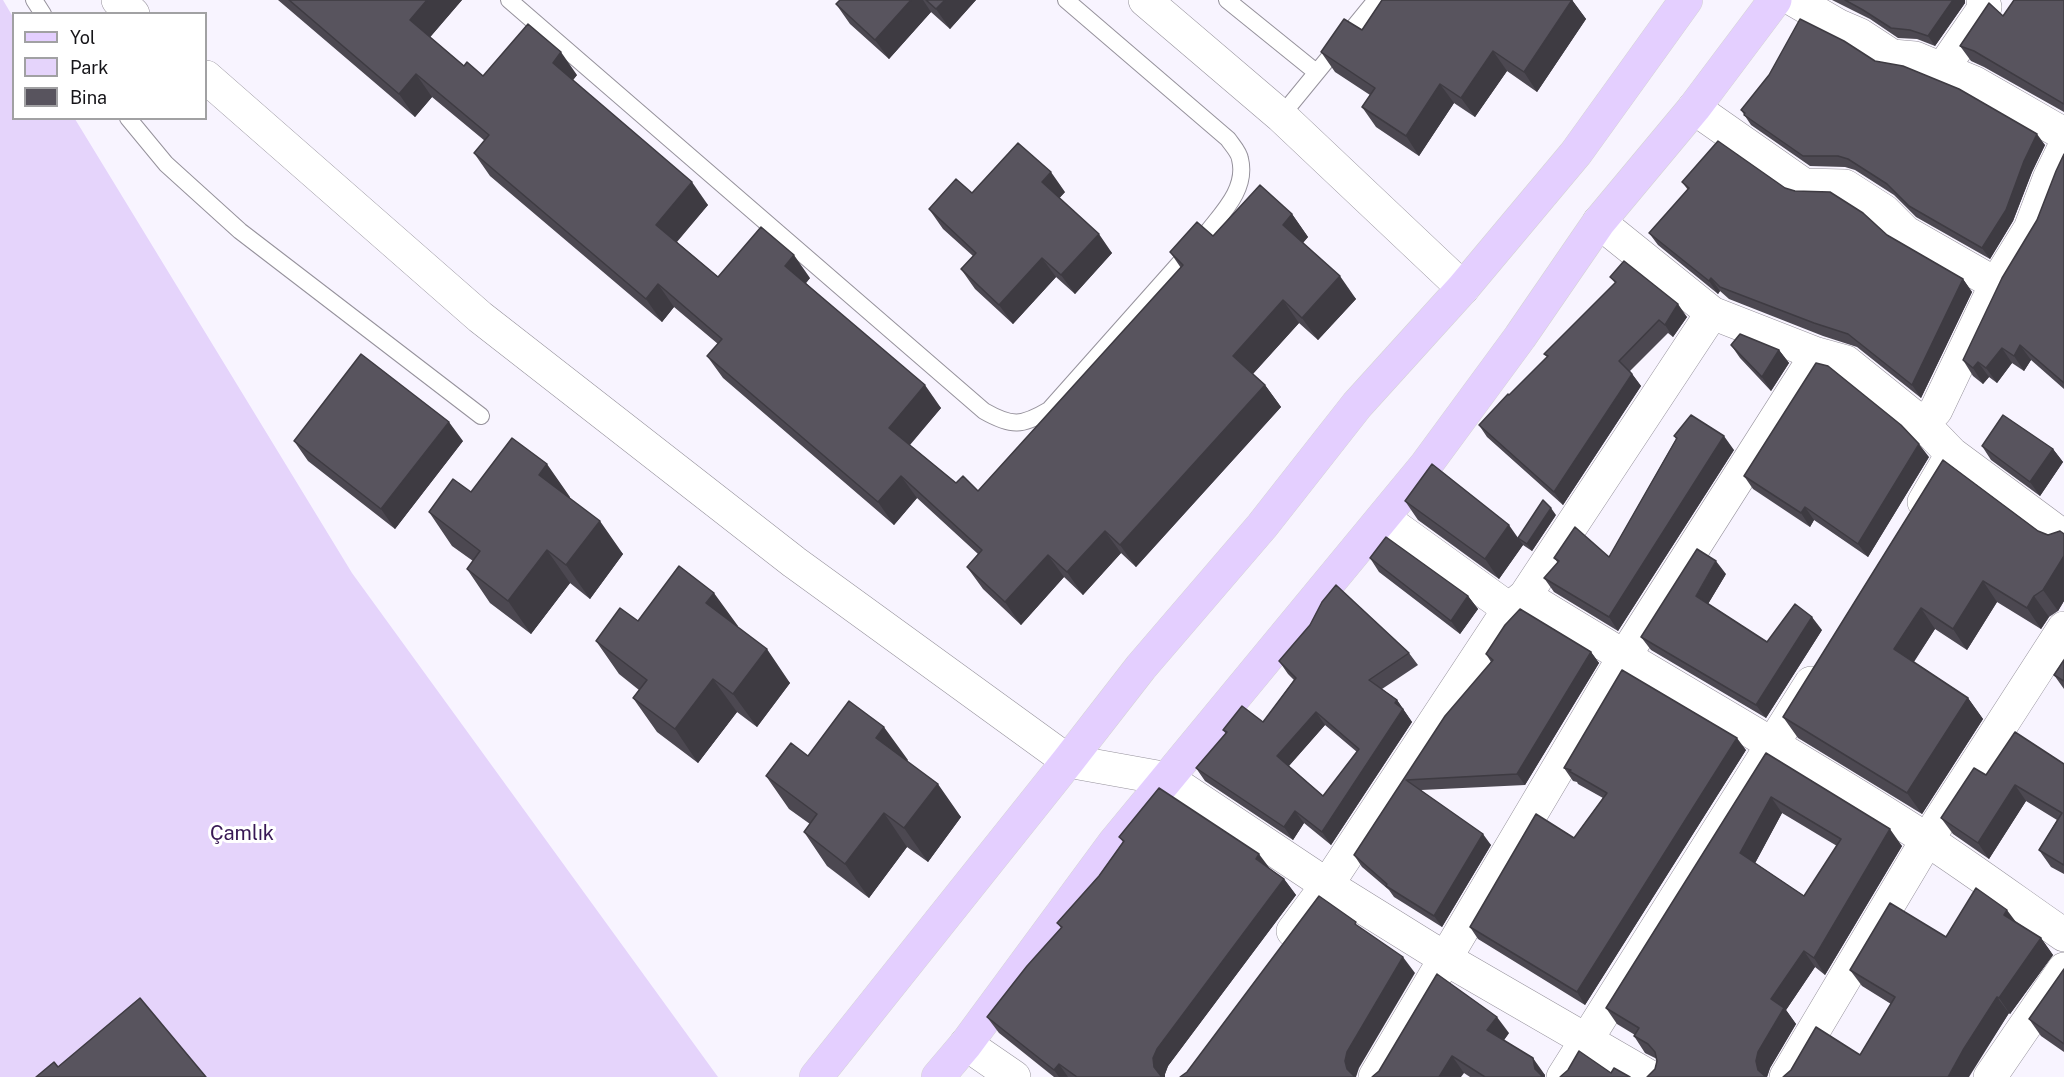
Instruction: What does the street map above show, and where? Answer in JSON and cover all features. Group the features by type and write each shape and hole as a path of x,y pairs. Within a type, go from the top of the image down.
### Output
{"main road":[{"path":"816,1077 1141,667 1262,526 1357,405 1463,288 1575,153 1686,0"},
{"path":"938,1077 966,1044 1114,843 1383,518 1446,438 1599,222 1694,108 1775,0"}],"street":[{"path":"118,0 132,12"},
{"path":"1145,0 1281,116 1463,288"},
{"path":"1794,0 1839,26 1860,35 1892,56 1915,58 1975,83 2064,135"},
{"path":"1942,68 1985,7 1983,0"},
{"path":"207,78 480,318 794,562 1068,761 1168,779 1327,885 1446,959 1650,1077"},
{"path":"1694,108 1804,185 1845,186 1884,211 1905,232 1996,284"},
{"path":"1923,424 1936,410 1996,284 2030,229 2049,178 2064,148"},
{"path":"1599,222 1712,312 1817,354 1846,362 1923,424 1952,454 2064,537"},
{"path":"1273,957 1327,885 1712,312"},
{"path":"1375,1077 1624,657 1817,354"},
{"path":"1909,526 1952,454"},
{"path":"1383,518 1517,602 1624,657 1772,744 1927,840 2064,935"},
{"path":"1786,1077 1927,840 2064,628"},
{"path":"1563,1077 1828,656"},
{"path":"1990,1077 2064,969"},
{"path":"966,1044 1014,1077"}],"lane":[{"path":"509,0 984,411 1002,422 1030,422 1049,410 1209,230 1232,201 1242,176 1240,157 1228,139 1066,0"},
{"path":"1227,0 1316,72"},
{"path":"1281,116 1376,0"},
{"path":"130,120 166,164 240,231 481,416"}],"green space":[{"name":"Çamlık","path":"0,0 3,0 12,15 12,120 76,120 352,573 718,1077 0,1077"}],"building":[{"path":"289,0 427,0 410,20 464,66 467,62 483,76 528,24 561,52 553,63 692,182 656,225 718,277 761,227 794,255 785,266 925,385 889,428 956,483 963,476 978,491 1183,265 1170,252 1197,222 1213,236 1260,185 1292,214 1283,225 1340,276 1302,318 1283,300 1233,356 1265,385 1120,545 1105,531 1067,572 1048,555 1005,602 967,567 982,550 901,476 878,502 707,356 722,339 658,284 646,299 474,153 489,135 416,74 399,94"},
{"path":"840,0 911,0 875,40 836,4"},
{"path":"926,0 945,0 936,9"},
{"path":"1382,0 1572,0 1524,72 1493,51 1461,98 1440,84 1406,136 1362,107 1375,88 1321,52 1344,19 1362,30"},
{"path":"1845,0 1953,0 1928,36 1910,30 1891,28"},
{"path":"2014,0 2064,0 2064,104 1974,51 1960,46 1989,3 2003,16"},
{"path":"1800,19 1844,41 1875,61 1903,66 1959,89 2037,134 2024,161 2006,210 1982,248 1909,206 1887,184 1848,159 1838,156 1803,156 1744,115 1745,113 1741,110 1769,75"},
{"path":"1718,141 1785,188 1795,191 1830,192 1863,213 1887,235 1963,279 1912,385 1848,334 1720,287 1711,278 1709,281 1649,233 1689,188 1682,182"},
{"path":"1018,143 1051,172 1042,182 1099,234 1061,275 1042,258 999,305 961,269 976,253 929,209 956,179 972,193"},
{"path":"2064,154 2064,383 2020,345 2014,356 2002,348 1986,368 1978,362 1973,368 1963,360 2002,278 2037,220"},
{"path":"1624,261 1678,304 1665,325 1659,320 1619,361 1632,374 1554,492 1479,425 1548,356 1544,354 1616,282 1610,277"},
{"path":"1740,334 1779,350 1762,377 1731,345"},
{"path":"361,354 449,422 381,509 294,441"},
{"path":"1816,363 1828,366 1901,425 1919,444 1858,544 1805,507 1801,513 1744,476"},
{"path":"1691,415 1724,436 1609,617 1544,578 1559,561 1554,558 1575,527 1609,557 1677,438 1674,436"},
{"path":"2003,415 2053,449 2030,482 1982,446"},
{"path":"512,438 547,464 539,475 600,521 566,565 547,550 508,601 467,569 480,551 429,512 453,479 471,492"},
{"path":"1943,460 2038,531 2048,535 2060,531 2064,534 2064,556 2043,590 2034,596 2027,608 1983,581 1953,629 1921,608 1894,649 1968,698 1907,793 1783,717"},
{"path":"1432,464 1509,525 1485,559 1405,501"},
{"path":"1543,500 1551,508 1527,544 1518,538"},
{"path":"1386,537 1468,596 1451,621 1370,558"},
{"path":"1697,549 1716,561 1696,596 1767,642 1795,604 1812,617 1756,705 1641,637"},
{"path":"679,566 714,593 706,603 767,649 733,694 713,679 675,729 633,698 647,680 596,641 620,608 638,621"},
{"path":"1336,585 1409,653 1369,680 1397,700 1395,703 1403,709 1322,832 1295,811 1284,827 1196,768 1227,732 1223,730 1242,706 1263,722 1296,678 1279,661 1310,625 1322,602","holes":["1316,712 1359,749 1323,796 1277,756"]},
{"path":"1520,609 1591,652 1517,774 1406,780 1483,834 1434,916 1386,886 1387,884 1354,855 1445,716 1493,660 1486,654 1505,625"},
{"path":"2064,660 2064,681 2054,675"},
{"path":"1622,670 1737,738 1577,992 1470,927 1536,814 1574,838 1607,793 1564,768"},
{"path":"849,701 884,727 876,738 938,784 904,828 884,813 845,864 804,832 817,814 766,776 791,743 808,756"},
{"path":"2015,732 2064,764 2064,865 2039,850 2062,813 2015,785 1978,843 1941,818 1974,768 1986,775"},
{"path":"1766,753 1890,829 1814,958 1804,951 1771,999 1784,1008 1758,1052 1756,1061 1758,1070 1766,1077 1647,1077 1655,1069 1657,1061 1655,1052 1648,1044 1634,1036 1639,1028 1606,1008","holes":["1771,797 1841,839 1804,896 1740,853"]},
{"path":"1159,788 1259,854 1256,859 1284,879 1157,1049 1153,1058 1154,1067 1164,1077 1077,1077 1059,1064 1054,1070 987,1017 1027,966 1062,927 1057,923 1099,876 1124,841 1119,837"},
{"path":"1976,888 2007,910 2004,915 2041,938 1999,998 1997,997 1948,1077 1783,1077 1791,1070 1816,1027 1860,1055 1895,997 1850,970 1890,903 1946,937"},
{"path":"1319,896 1403,957 1347,1052 1345,1061 1347,1069 1355,1077 1180,1077 1187,1072"},
{"path":"2064,969 2064,1044 2029,1019"},
{"path":"1437,974 1497,1017 1487,1030 1533,1058 1535,1069 1543,1077 1485,1077 1452,1056 1439,1077 1372,1077 1379,1071"},
{"path":"140,998 206,1077 36,1077 54,1062 58,1067"},
{"path":"1579,1051 1611,1073 1614,1068 1630,1077 1560,1077 1568,1070"}]}
